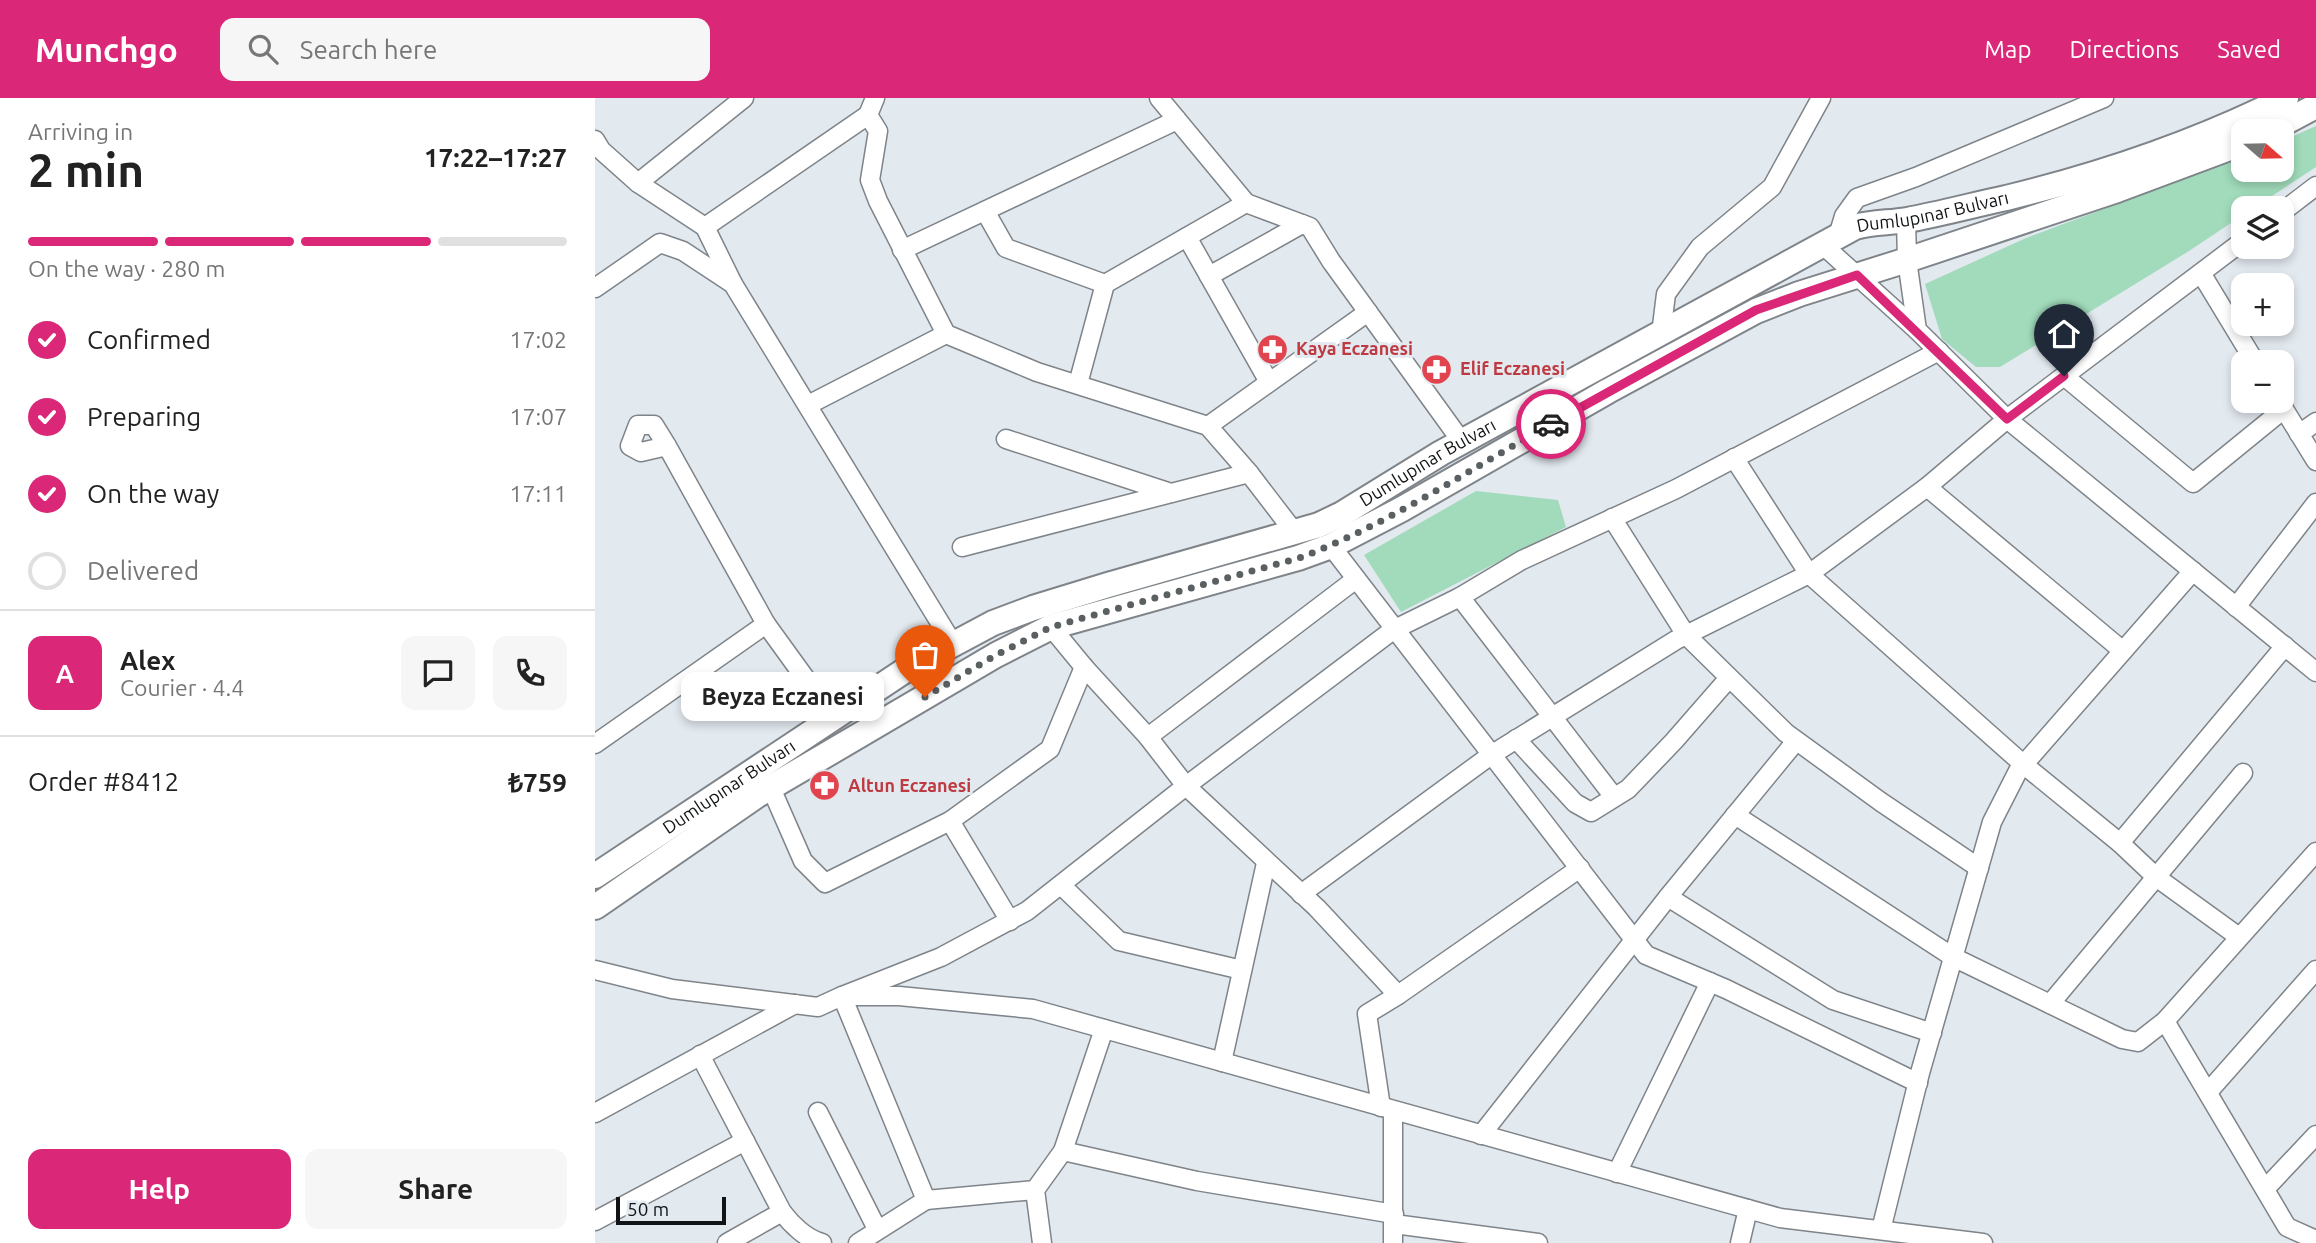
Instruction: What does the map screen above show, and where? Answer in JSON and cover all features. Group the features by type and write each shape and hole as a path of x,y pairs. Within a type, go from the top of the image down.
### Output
{"main road":[{"name":"Dumlupınar Bulvarı","path":"595,877 907,669 993,623 1033,608 1295,533 1342,514 1462,442 1855,227 1873,222 1906,220 2008,197 2105,169 2197,138 2286,98"},
{"path":"2292,119 2316,106"},
{"name":"Dumlupınar Bulvarı","path":"595,907 771,788 996,655 1051,627 1299,558 1331,546 1402,509 1756,310 2117,190 2231,147"}],"street":[{"path":"638,183 744,98"},
{"path":"1159,98 1245,203 1310,227 1331,261 1462,442"},
{"path":"1661,334 1666,294 1700,247 1772,187 1821,98"},
{"path":"2104,98 1916,177 1857,198 1831,241 1857,275 2007,419 2316,672"},
{"path":"705,227 871,106 878,131 870,180 877,201 946,334 1037,372 1208,426 1249,473 1295,533"},
{"path":"902,250 1177,120"},
{"path":"595,140 601,150 638,183 705,227 733,284 953,644"},
{"path":"2294,204 2312,191"},
{"path":"1078,384 1105,284 1245,203"},
{"path":"985,211 1006,248 1105,284"},
{"path":"1906,220 1907,260 1917,330"},
{"path":"1209,276 1302,223"},
{"path":"1187,237 1269,382"},
{"path":"595,289 660,243 683,251 733,284"},
{"path":"1301,894 1516,739 1686,635 1809,574 1927,488 2007,419 2231,250"},
{"path":"2201,273 2248,350"},
{"path":"1208,426 1368,312"},
{"path":"808,405 946,334"},
{"path":"595,970 672,989 818,1007 941,957 1027,911 1062,886 1186,786 1393,630 1460,597 1522,560 1676,489 1939,351"},
{"path":"2064,376 2193,483 2272,413"},
{"path":"2286,413 2316,461"},
{"path":"2299,434 2316,422"},
{"path":"1006,439 1171,494"},
{"path":"667,446 766,624 834,718"},
{"path":"1734,458 1809,574 2023,764 2120,843 2156,877 2239,937"},
{"path":"962,547 1249,473"},
{"path":"1927,488 2123,651"},
{"path":"2237,607 2316,503"},
{"path":"1612,518 1686,635 1786,733 1881,802 1979,867"},
{"path":"1331,546 1393,630 1646,955 1710,982 1918,1083"},
{"path":"1881,1230 1931,1033 1992,822 2023,764 2193,571"},
{"path":"1148,737 1356,579"},
{"path":"1460,597 1614,797"},
{"path":"595,744 766,624"},
{"path":"1051,627 1148,737 1186,786 1317,908 1398,995"},
{"path":"2120,843 2285,646"},
{"path":"771,788 803,861 825,883 950,821 1050,749 1084,667"},
{"path":"1516,739 1575,803 1591,812 1628,789 1729,678"},
{"path":"1481,1135 1668,897 1796,741"},
{"path":"2050,1004 2243,773"},
{"path":"1735,815 1953,957 2122,1039 2138,1042 2165,1021 2316,852"},
{"path":"950,821 1010,920"},
{"path":"1222,1062 1266,863"},
{"path":"1393,1243 1387,1109 1367,1014 1580,868"},
{"path":"1062,886 1119,941 1242,970"},
{"path":"1668,897 1833,1000 1931,1033"},
{"path":"2208,1092 2316,970"},
{"path":"1617,1173 1710,982"},
{"path":"842,996 899,996 1033,1009 1780,1218 1983,1243"},
{"path":"842,996 926,1200"},
{"path":"595,1113 795,1004"},
{"path":"2165,1021 2287,1227 2316,1240"},
{"path":"1042,1243 1035,1190 1063,1151 1104,1029"},
{"path":"700,1055 782,1212 790,1222 815,1241 822,1243"},
{"path":"818,1112 877,1229"},
{"path":"2265,1189 2316,1135"},
{"path":"595,1221 745,1142"},
{"path":"1063,1151 1197,1181 1394,1219 1538,1243"},
{"path":"857,1243 926,1200 1035,1190"},
{"path":"1740,1243 1748,1209"},
{"path":"727,1243 782,1212"}],"green space":[{"path":"2316,126 2316,167 2294,182 2294,136"},
{"path":"2231,161 2231,182 2293,182 2272,196 2231,196 2231,223 2000,367 1976,367 1942,339 1925,284 2026,238"},
{"path":"1476,491 1558,500 1566,527 1401,612 1364,555"}],"way so far":[{"path":"925,697 996,655 1051,627 1299,558 1331,546 1551,424"}],"place":[{"name":"Kaya Eczanesi","path":"1273,349"},
{"name":"Elif Eczanesi","path":"1437,369"},
{"name":"Beyza Eczanesi","path":"925,697"},
{"name":"Altun Eczanesi","path":"825,786"}],"route":[{"path":"1551,424 1756,310 1857,275 2007,419 2064,376"}]}
